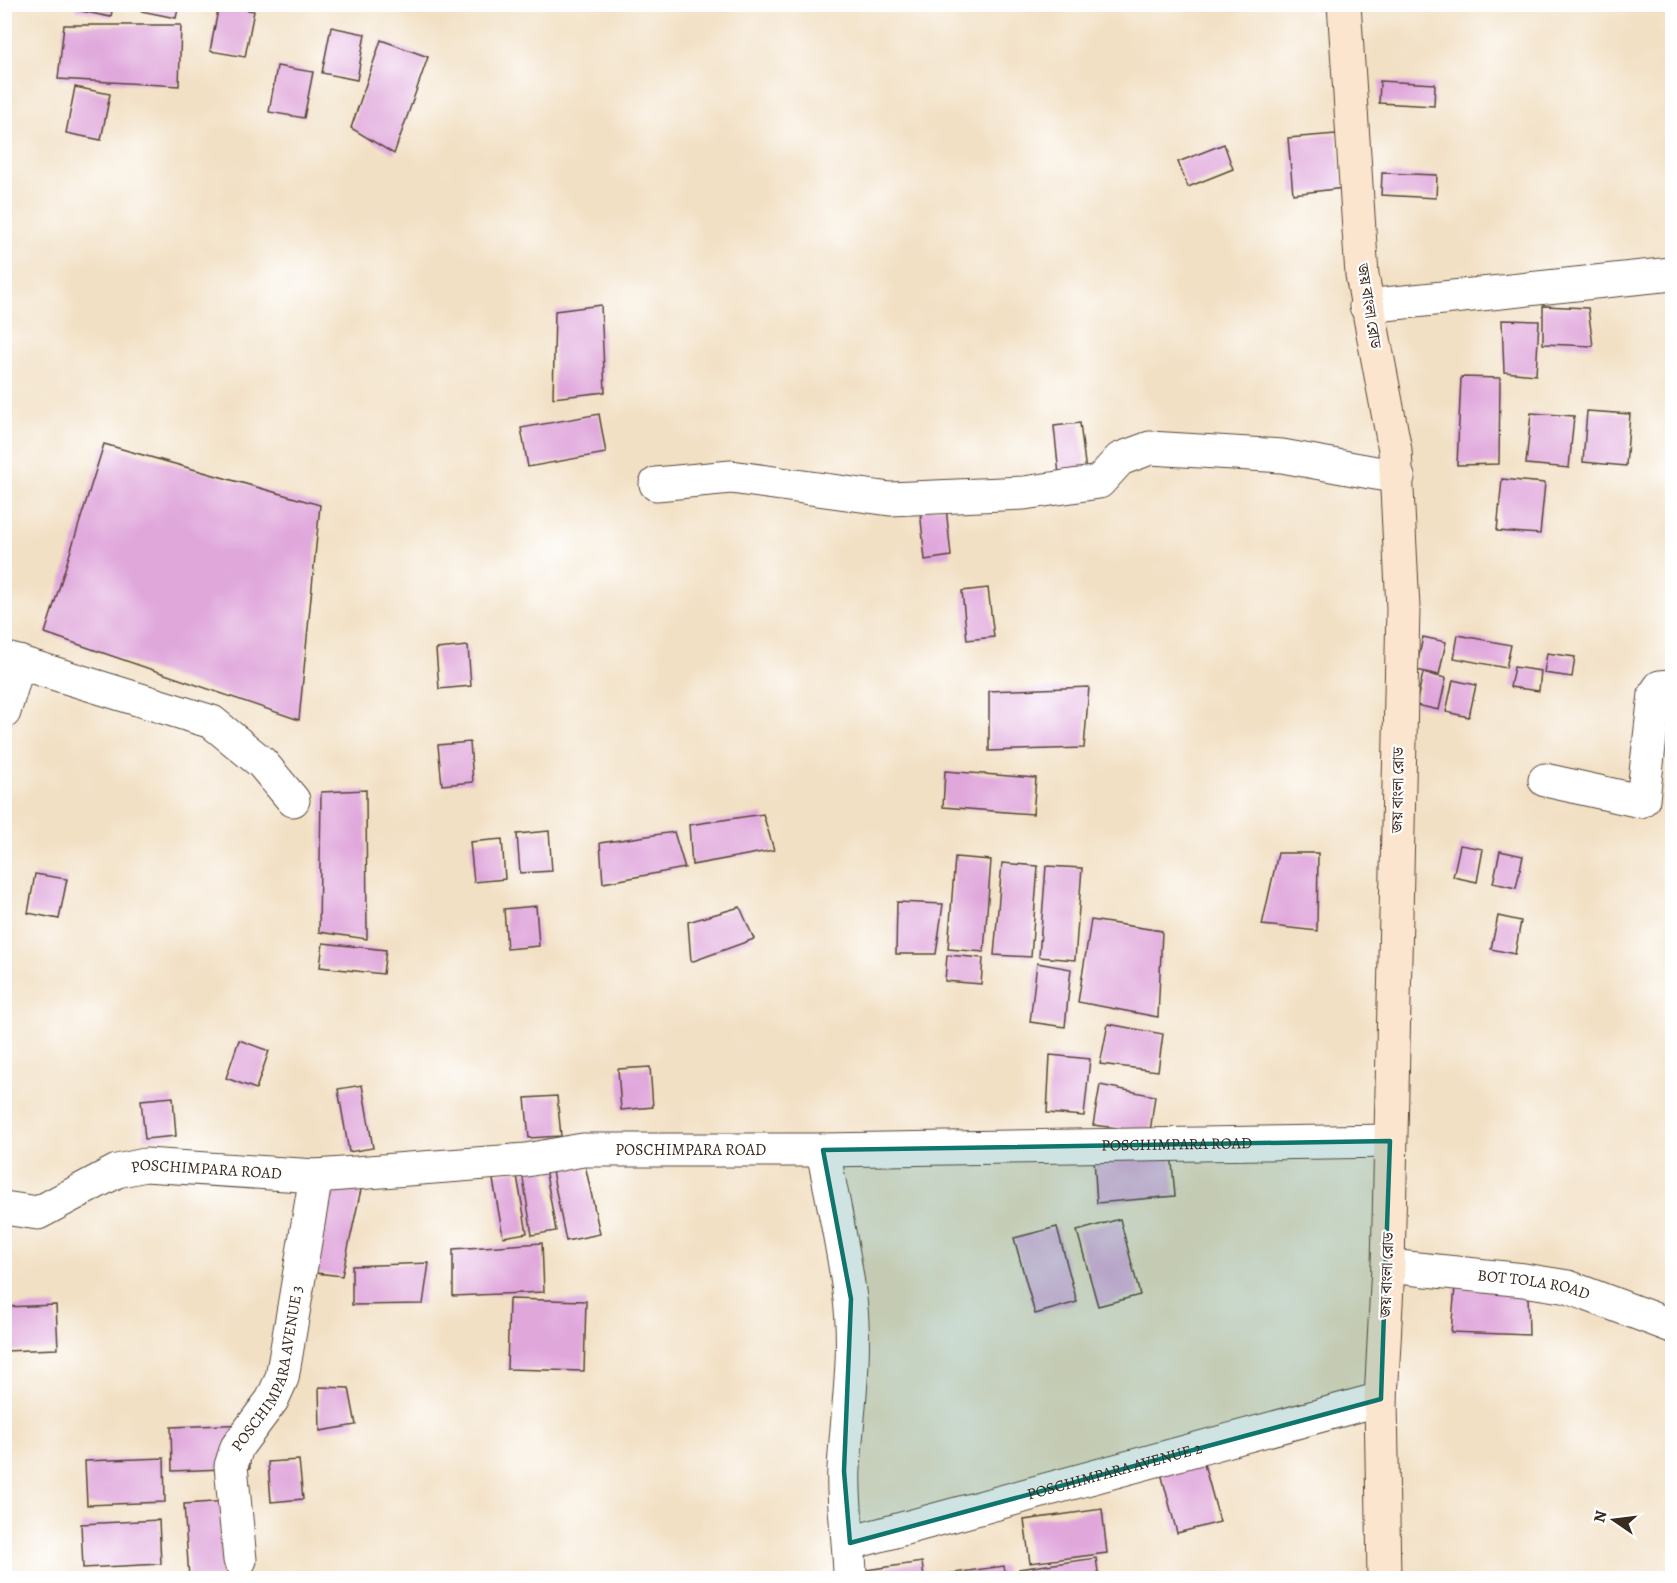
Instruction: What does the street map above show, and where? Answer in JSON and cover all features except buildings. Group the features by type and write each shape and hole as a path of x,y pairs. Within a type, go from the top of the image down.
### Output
{"street":[{"name":"জয় বাংলা রোড","path":"1344,4 1366,306 1391,427 1398,477 1404,608 1388,1266 1381,1399 1384,1578"},
{"path":"1366,306 1672,274"},
{"path":"656,484 730,477 890,499 1024,493 1099,482 1120,459 1150,448 1282,456 1398,477"},
{"path":"4,712 12,660 212,722 262,763 293,800"},
{"path":"1545,780 1640,801 1643,799 1655,694 1660,687 1672,686"},
{"name":"POSCHIMPARA ROAD","path":"4,1208 38,1213 117,1171 146,1165 316,1176 526,1160 584,1150 823,1150 1390,1141"},
{"path":"823,1150 850,1299 851,1359 844,1471 844,1504 850,1543 850,1578"},
{"name":"POSCHIMPARA AVENUE 3","path":"240,1560 231,1466 237,1447 272,1400 282,1378 316,1176"},
{"name":"BOT TOLA ROAD","path":"1388,1266 1524,1280 1568,1287 1672,1326"},
{"name":"POSCHIMPARA AVENUE 2","path":"850,1543 1381,1399"}],"highlighted area":[{"path":"1390,1141 1381,1399 850,1543 844,1471 851,1299 823,1150"}]}
